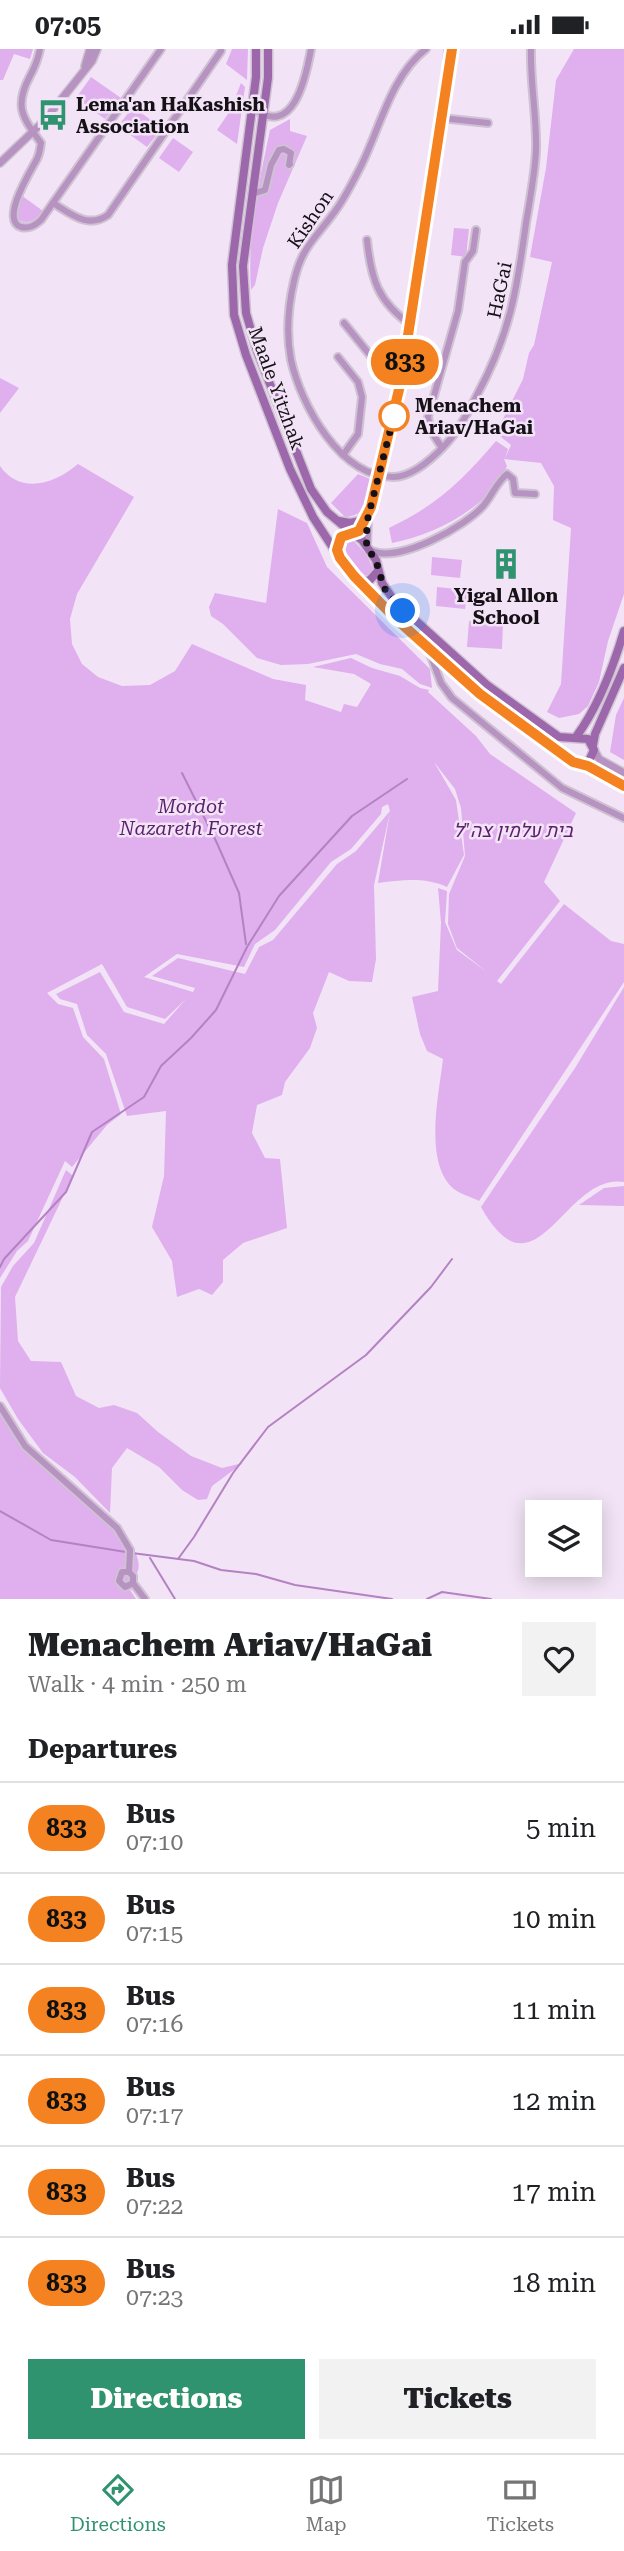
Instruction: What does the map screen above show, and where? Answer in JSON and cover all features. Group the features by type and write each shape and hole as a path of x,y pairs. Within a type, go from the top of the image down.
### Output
{"main road":[{"name":"Maale Yitzhak","path":"256,49 252,107 232,265 234,315 246,355 290,469 313,517 354,576"},
{"name":"Maale Yitzhak","path":"268,49 268,78 243,266 248,325 316,498 335,520 368,549 378,569"},
{"path":"335,520 355,523 371,508"},
{"path":"340,558 337,550 339,540 344,535 354,534"},
{"path":"354,576 362,581 369,581 375,577 378,569"},
{"path":"378,569 384,588 394,602 487,685 559,737 584,737 593,748"},
{"path":"354,576 396,619 480,694 569,760 582,764 589,761 595,734 624,668"},
{"path":"569,760 566,748 590,718 624,631"}],"street":[{"path":"40,49 38,60 21,98 24,118 41,143 40,153 9,205 9,217 15,225 32,226 41,220 161,49"},
{"path":"82,73 90,49"},
{"path":"0,163 44,121 92,61 97,49"},
{"path":"252,107 263,114 280,115 295,104 311,49"},
{"name":"Kishon","path":"379,475 354,464 343,455 316,419 295,373 288,333 292,292 297,269 306,248 342,199 365,157 402,76 426,49"},
{"path":"450,49 411,324 401,381 371,508 368,549 379,554 393,552 428,542 455,529 485,504 507,474 513,479 514,493 535,494"},
{"name":"HaGai","path":"379,475 393,477 406,474 426,463 442,448 462,422 503,339 515,300 536,150 531,49"},
{"path":"53,203 86,221 98,221 108,215 221,51"},
{"path":"441,118 488,123"},
{"path":"252,194 265,190 276,153 284,149 288,151 292,158 290,164"},
{"path":"442,448 431,431 428,417 458,311 465,262 473,251 476,230"},
{"path":"367,240 370,266 378,290 394,313 411,324"},
{"path":"344,323 387,376 401,381"},
{"path":"338,357 358,382 362,397 358,434 343,455"},
{"path":"354,534 362,528 371,508"},
{"path":"378,569 383,557 393,552"},
{"path":"428,647 446,691 501,740 562,788 624,817"},
{"path":"593,748 598,759 624,773"},
{"path":"582,764 624,786"},
{"path":"0,1406 25,1446 117,1528 130,1550 129,1572 134,1578 132,1583 125,1587 118,1581 122,1572 129,1572"},
{"path":"132,1583 145,1599"}],"green space":[{"path":"0,49 33,49 30,59 14,54 3,80 0,80"},
{"path":"232,49 248,49 247,80 226,64"},
{"path":"574,49 624,49 624,594 608,641 599,682 588,706 579,714 559,718 547,712 561,684 571,528 553,520 554,486 541,463 504,459 507,466 487,495 474,507 442,526 392,543 389,528 448,491 496,441 508,449 505,458 511,445 496,433 523,379 529,353 534,345 552,262 530,257 546,168 556,80"},
{"path":"91,77 121,98 105,119 76,98"},
{"path":"241,83 245,87 237,144 217,130 230,111"},
{"path":"133,107 162,128 147,147 118,126"},
{"path":"290,119 290,131 307,136 278,203 263,248 255,285 251,290 252,230 270,130"},
{"path":"173,138 193,152 179,172 159,158"},
{"path":"21,195 43,211 31,221 17,219 15,203"},
{"path":"454,228 469,229 466,257 451,255"},
{"path":"0,378 19,388 0,413"},
{"path":"78,464 134,497 77,594 70,619 72,644 82,664 98,677 122,686 150,685 175,671 192,644 273,679 306,685 305,700 341,712 344,704 357,707 371,684 354,674 313,667 351,658 429,690 428,692 476,736 490,754 576,813 544,882 560,901 497,981 501,984 564,904 611,941 624,944 624,982 479,1201 454,1189 444,1177 439,1163 435,1127 443,1059 427,1051 420,1034 412,997 438,991 441,923 438,888 447,891 445,922 457,950 487,972 457,948 448,924 449,894 465,856 461,808 455,789 434,762 456,800 464,855 447,887 405,880 378,883 390,812 374,885 376,959 372,982 349,981 329,972 313,1013 317,1028 310,1048 285,1082 282,1095 257,1105 252,1133 265,1158 280,1159 287,1228 243,1243 223,1260 223,1282 212,1295 199,1289 177,1297 172,1261 152,1227 164,1176 166,1111 127,1116 106,1054 87,1035 77,1004 60,999 56,994 100,972 124,1012 164,1024 186,999 165,1019 127,1007 102,964 47,993 58,1004 73,1008 83,1037 104,1059 121,1114 107,1125 72,1167 65,1161 28,1241 17,1251 0,1278 0,466 17,481 27,483 48,481","holes":["388,804 390,811 356,851 337,864 273,940 259,947 245,974 178,958 152,976 195,988 193,992 144,977 177,954 244,967 255,944 275,930 331,862 351,849 381,814 382,807"]},
{"path":"358,474 370,479 370,498 358,513 345,517 331,503"},
{"path":"278,509 307,523 327,567 430,669 432,688 420,684 402,669 356,654 308,664 281,665 257,658 223,624 211,616 209,607 215,593 266,603"},
{"path":"351,538 366,554 373,568 370,575 360,575 345,556 343,542"},
{"path":"432,557 462,560 460,578 431,575"},
{"path":"437,587 467,590 465,609 436,606"},
{"path":"469,621 503,623 502,649 467,647"},
{"path":"624,698 624,760 610,752 616,715"},
{"path":"624,987 624,1182 603,1184 584,1195 535,1240 518,1243 500,1234 481,1207 575,1068"},
{"path":"66,1170 73,1176 15,1297 18,1341 31,1361 61,1362 76,1396 99,1408 114,1405 137,1413 191,1456 222,1468 243,1463 212,1486 207,1499 198,1500 182,1490 159,1467 127,1448 112,1468 110,1513 75,1477 43,1453 0,1388 1,1287 13,1266 34,1243"},
{"path":"624,1186 624,1206 579,1205 604,1188"},
{"path":"0,1402 21,1441 121,1532 131,1545 139,1566 133,1579 126,1584 136,1599 0,1599"}],"waterway":[{"path":"182,773 239,893 246,944"},
{"path":"0,1267 4,1259 66,1192 92,1132 144,1097 161,1066 216,1010 247,947 279,896 352,816 407,779"},
{"path":"178,1559 233,1473 268,1427 366,1355 431,1287 452,1259"},
{"path":"0,1511 51,1540 126,1552"},
{"path":"132,1553 194,1561 221,1570 256,1574 295,1585 392,1599"},
{"path":"150,1558 175,1599"},
{"path":"427,1599 442,1592 491,1599"}],"bus line":[{"name":"833","path":"452,49 408,345 395,412 370,512 359,531 341,537 337,550 354,576 396,619 497,708 573,762 588,766 624,786"}],"place":[{"name":"Lema'an HaKashish Association","path":"53,115"},
{"name":"Menachem Ariav/HaGai","path":"394,416"},
{"name":"Yigal Allon School","path":"506,564"}],"route":[{"path":"394,416 395,412 368,517 366,539 367,546 376,560 384,588 403,611"}],"park label":[{"name":"Mordot Nazareth Forest","path":"191,817"},
{"name":"בית עלמין צה\"ל","path":"513,830"}]}
